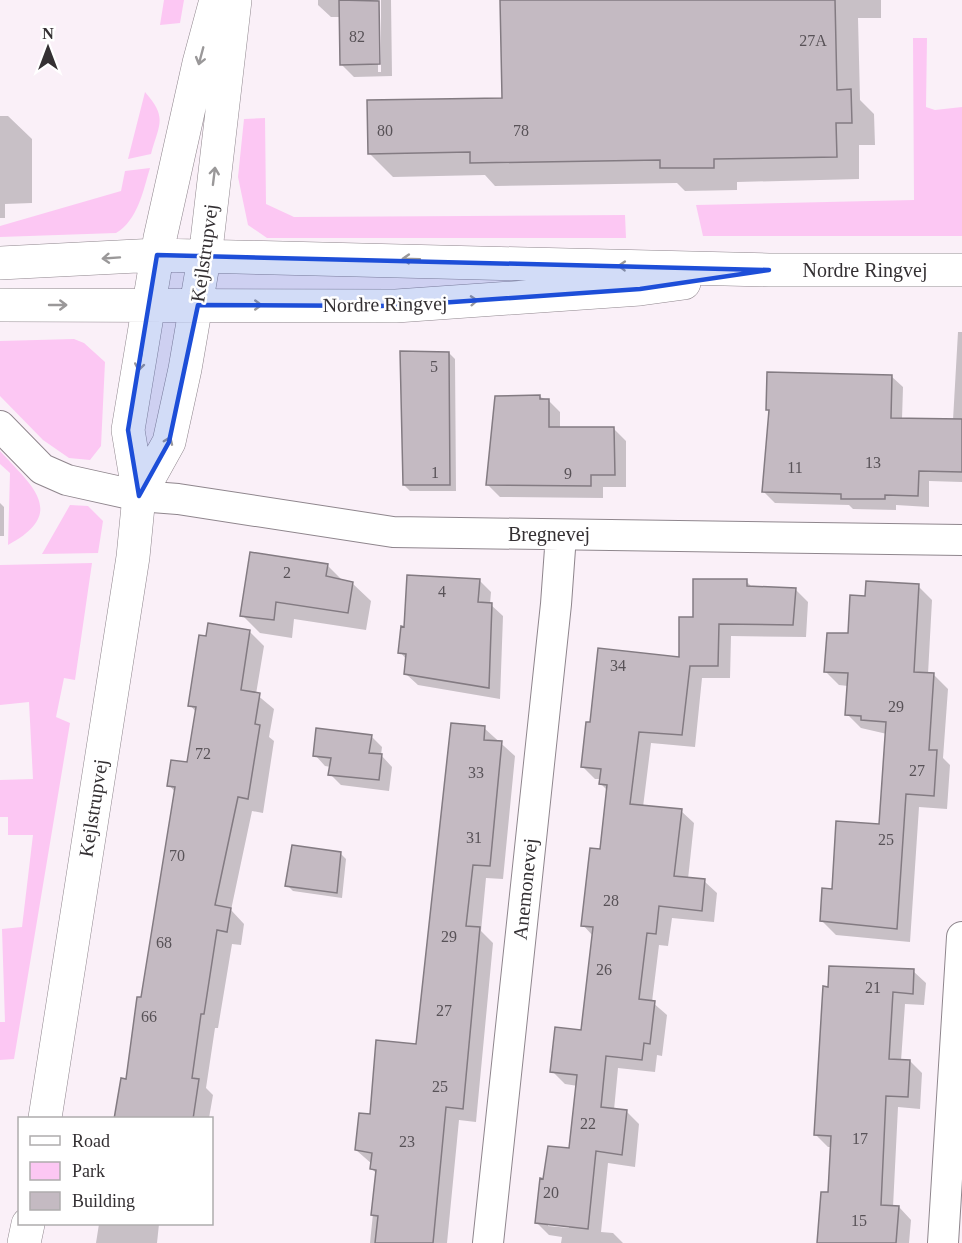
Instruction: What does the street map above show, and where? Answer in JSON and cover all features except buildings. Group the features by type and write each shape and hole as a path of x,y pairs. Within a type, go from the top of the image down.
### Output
{"main road":[{"name":"Kejlstrupvej","path":"45,1117 129,581 140,496 128,430 157,255 199,63 216,0"},
{"name":"Kejlstrupvej","path":"140,496 169,442 198,305 235,0"},
{"name":"Nordre Ringvej","path":"0,262 205,255 769,270 962,270"},
{"name":"Nordre Ringvej","path":"0,305 396,306 640,290 769,270"},
{"path":"24,1243 28,1225"}],"street":[{"name":"Bregnevej","path":"0,426 42,470 67,480 140,496 178,499 393,532 962,540"},
{"name":"Anemonevej","path":"488,1243 561,535"},
{"path":"943,1243 962,937"}],"highlighted area":[{"path":"157,255 769,270 640,289 396,306 198,305 169,442 139,496 128,430"}],"green space":[{"path":"164,0 184,0 180,23 160,25"},
{"path":"913,38 927,38 926,107 935,110 962,107 962,236 703,236 696,205 914,200"},
{"path":"145,92 157,108 159,128 151,154 128,159"},
{"path":"265,118 266,204 294,217 625,215 626,238 267,238 248,225 238,177 244,119"},
{"path":"150,168 135,213 130,221 116,233 0,237 0,226 121,191 125,171"},
{"path":"74,339 84,343 105,362 101,446 90,460 69,458 43,440 0,396 0,341"},
{"path":"0,451 32,488 38,499 40,510 37,522 8,545 10,473 0,464"},
{"path":"70,505 88,506 103,521 98,553 42,554"},
{"path":"92,563 75,680 64,678 56,717 70,723 14,1059 0,1060 0,1022 5,1022 2,929 22,927 33,835 8,835 8,817 0,817 0,780 33,779 29,702 0,705 0,565"}]}
